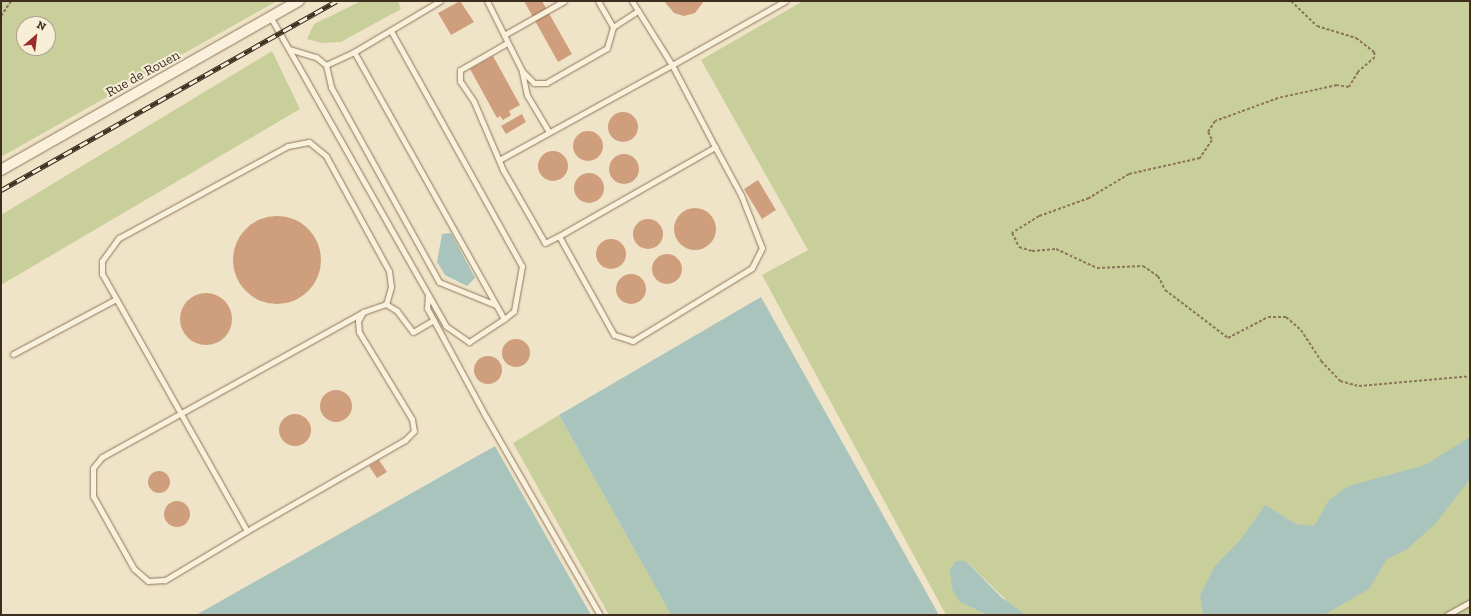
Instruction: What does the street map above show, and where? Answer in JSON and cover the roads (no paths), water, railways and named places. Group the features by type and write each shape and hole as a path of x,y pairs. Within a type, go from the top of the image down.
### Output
{"street":[{"name":"Rue de Rouen","path":"1,170 299,1"}],"lane":[{"path":"326,65 354,52 440,1"},
{"path":"487,1 522,72 527,95 549,132"},
{"path":"504,35 564,1"},
{"path":"598,1 613,27"},
{"path":"559,236 614,335 633,341 752,268 759,258 762,248 741,195 672,65 632,1"},
{"path":"498,160 672,65 785,1"},
{"path":"522,72 534,83 546,83 607,48 613,27 638,11"},
{"path":"271,18 435,308 454,335 468,342 514,311 522,266 391,31"},
{"path":"507,43 460,70 460,81 474,102 498,160 545,243 716,147"},
{"path":"289,49 316,57 326,65 331,87 439,282 496,305"},
{"path":"354,52 504,319"},
{"path":"247,531 102,274 102,261 119,238 299,142 309,142 326,156 380,253 391,279 386,304"},
{"path":"428,294 427,308 600,615"},
{"path":"13,354 116,299"},
{"path":"386,304 397,311 413,332 434,320"},
{"path":"363,312 358,321 362,341 412,419 414,431 405,440 165,580 148,581 134,569 93,496 92,468 102,457 182,415 363,312 386,304"},
{"path":"1447,615 1470,602"}],"water":[{"path":"451,233 475,278 467,286 445,275 437,262 442,234"},
{"path":"761,297 939,615 671,615 559,415"},
{"path":"1470,437 1470,479 1435,524 1406,550 1387,559 1369,589 1324,615 1203,615 1200,596 1214,567 1242,538 1265,505 1296,524 1314,526 1329,500 1349,486 1425,465"},
{"path":"495,446 591,615 196,615"},
{"path":"956,561 966,561 1001,597 1026,615 987,615 960,602 952,589 950,569"}],"railway":[{"path":"1,190 336,1"}]}
